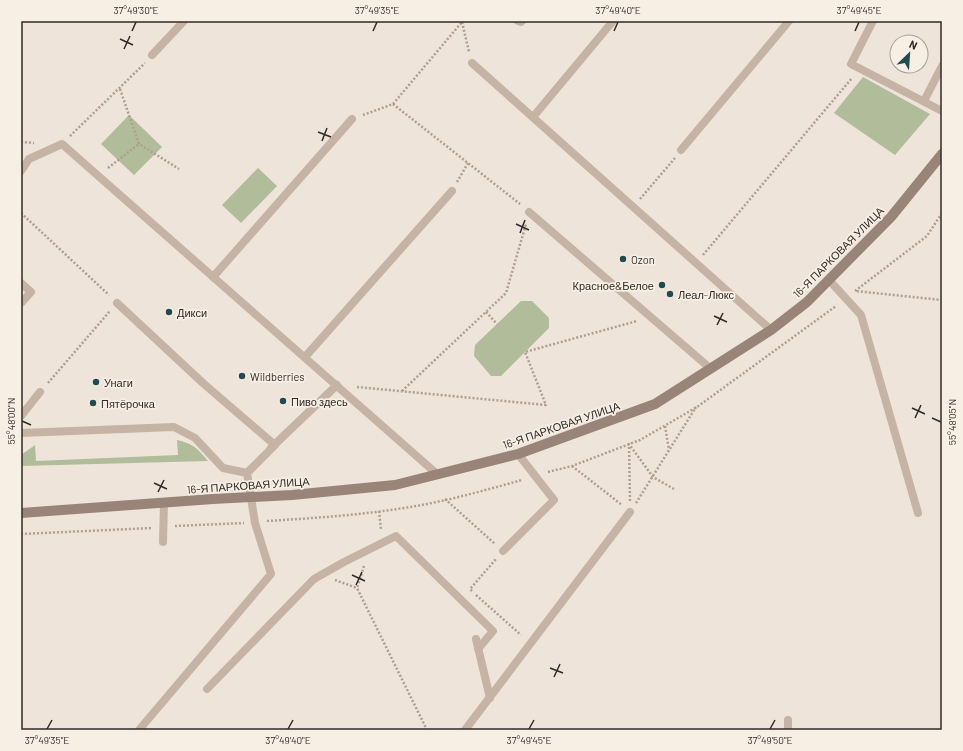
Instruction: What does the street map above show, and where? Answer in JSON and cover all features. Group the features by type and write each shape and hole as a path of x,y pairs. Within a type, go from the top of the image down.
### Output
{"main road":[{"name":"16-Я ПАРКОВАЯ УЛИЦА","path":"21,513 251,496 292,495 356,490 395,485 518,454 655,404 770,330 807,302 891,216 942,154"}],"lane":[{"path":"152,55 184,21"},
{"path":"518,21 522,21"},
{"path":"533,117 613,21"},
{"path":"681,150 789,21"},
{"path":"873,21 851,64 942,111"},
{"path":"472,63 770,330"},
{"path":"924,101 942,66"},
{"path":"213,277 352,119"},
{"path":"21,171 29,160 62,144 437,474"},
{"path":"305,357 452,190"},
{"path":"530,212 711,369"},
{"path":"829,280 861,315 918,513"},
{"path":"21,283 31,292 21,303"},
{"path":"117,303 204,384 275,444"},
{"path":"247,473 337,385"},
{"path":"21,416 40,392"},
{"path":"21,433 174,427 195,438 223,468 247,473"},
{"path":"503,551 554,500 518,454"},
{"path":"139,730 271,574 255,523 247,473"},
{"path":"162,542 164,503"},
{"path":"465,730 630,512"},
{"path":"207,689 314,579 396,536 493,631 478,649"},
{"path":"476,639 490,698"},
{"path":"788,720 788,730"}],"path":[{"path":"462,21 472,63"},
{"path":"352,119 393,104 462,21"},
{"path":"62,144 120,89 152,55"},
{"path":"696,263 860,69"},
{"path":"120,89 139,144 179,169"},
{"path":"393,104 530,212 506,293 402,391"},
{"path":"97,176 139,144"},
{"path":"634,207 681,150"},
{"path":"452,190 468,163"},
{"path":"21,213 117,303 40,392"},
{"path":"630,512 697,407 846,299 927,236 942,213"},
{"path":"855,291 942,300"},
{"path":"486,312 497,324"},
{"path":"337,385 546,406 525,352 651,317"},
{"path":"665,426 669,450"},
{"path":"630,512 628,444 653,477 674,489"},
{"path":"572,466 630,512"},
{"path":"445,499 503,551 470,590 531,644"},
{"path":"378,511 383,542"},
{"path":"368,550 358,588 427,730"},
{"path":"321,575 358,588"}],"green space":[{"path":"863,77 930,114 895,155 834,113"},
{"path":"129,115 162,147 134,175 101,144"},
{"path":"258,168 277,186 241,223 222,205"},
{"path":"521,301 532,301 549,318 549,328 501,376 491,376 474,356 475,345"},
{"path":"177,440 188,443 201,453 208,461 21,466 21,455 35,445 36,461 178,455"}],"place":[{"name":"Ozon","path":"623,259"},
{"name":"Красное&Белое","path":"662,285"},
{"name":"Леал-Люкс","path":"670,294"},
{"name":"Дикси","path":"169,312"},
{"name":"Wildberries","path":"242,376"},
{"name":"Унаги","path":"96,382"},
{"name":"Пиво здесь","path":"283,401"},
{"name":"Пятёрочка","path":"93,403"}]}
